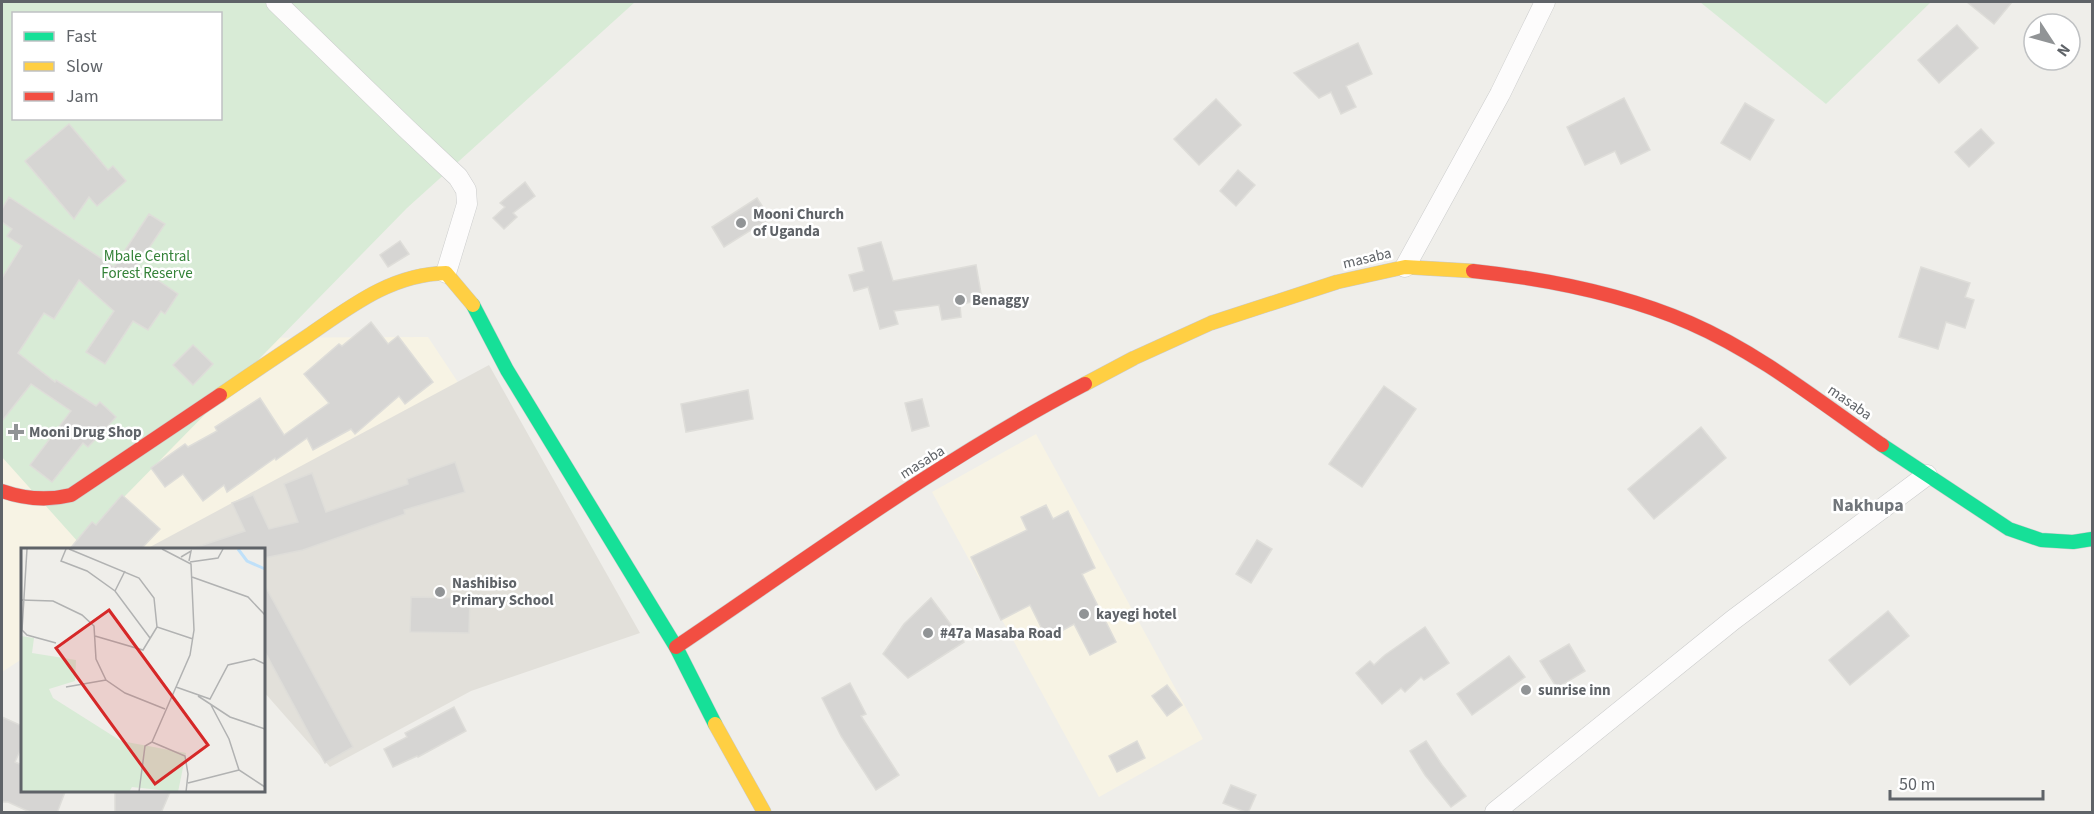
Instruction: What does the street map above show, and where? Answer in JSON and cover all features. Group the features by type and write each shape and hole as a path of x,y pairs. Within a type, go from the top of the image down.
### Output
{"street":[{"path":"276,2 458,177 466,190 467,204 446,273"},
{"path":"1405,267 1500,94 1545,2"},
{"name":"masaba","path":"676,647 925,479 1056,399 1134,358 1211,323 1337,282 1405,267 1465,270 1534,278 1617,297 1690,323 1757,359 2009,529 2041,540 2073,542 2092,538"},
{"path":"2,491 55,500 71,495 360,300 407,276 430,272 446,273 477,310 507,370 676,647 764,813"},
{"path":"1495,813 1733,620 1927,475"}],"shaded area":[{"path":"2,182 208,338 428,337 473,405 215,548 21,548 21,660 2,672"},
{"name":"Nashibiso Primary School","path":"489,365 640,633 471,691 330,767 266,694 266,548 150,547"},
{"name":"kayegi hotel","path":"1036,434 1203,739 1099,797 932,492"}],"green space":[{"name":"Mbale Central Forest Reserve","path":"2,2 635,2 407,208 79,543 2,457"},
{"path":"1700,2 1931,2 1826,104"}],"building":[{"path":"1967,2 2012,2 1994,24"},
{"path":"1957,25 1978,48 1939,83 1918,60"},
{"path":"1358,43 1372,74 1346,86 1356,107 1341,114 1331,92 1319,98 1294,73"},
{"path":"1624,98 1650,150 1621,164 1615,151 1585,165 1567,127"},
{"path":"1216,99 1241,125 1199,165 1174,139"},
{"path":"1745,103 1774,120 1750,160 1721,143"},
{"path":"69,124 108,170 113,166 126,181 97,206 89,197 74,219 25,161"},
{"path":"1981,129 1994,143 1969,167 1955,152"},
{"path":"1238,170 1255,185 1236,206 1220,191"},
{"path":"525,182 535,196 513,213 517,217 504,229 493,218 505,207 500,203"},
{"path":"9,197 114,267 149,214 165,224 137,266 178,294 165,314 161,311 148,330 133,321 105,364 86,352 114,311 79,280 54,319 44,313 18,353 55,382 56,380 96,406 100,402 116,417 88,447 83,443 52,482 30,465 71,411 31,384 2,421 2,278 22,246 7,236 12,229 2,222 2,209"},
{"name":"Mooni Church of Uganda","path":"757,198 770,218 724,247 712,227"},
{"path":"400,241 409,254 388,267 380,255"},
{"path":"881,242 893,281 976,265 982,299 960,305 961,317 942,320 939,305 894,311 898,324 880,329 868,287 854,291 849,275 864,271 858,248"},
{"path":"1921,267 1970,283 1965,297 1974,300 1965,328 1946,322 1938,349 1899,337"},
{"path":"371,322 388,344 398,336 433,382 405,404 399,396 355,434 351,429 313,450 307,438 227,492 224,485 203,501 183,474 165,487 151,468 185,444 188,447 217,431 215,427 260,398 284,435 329,403 304,374 339,344 342,346"},
{"path":"193,345 213,364 193,385 173,365"},
{"path":"1384,386 1416,409 1362,487 1329,464"},
{"path":"748,390 753,419 686,432 681,404"},
{"path":"922,399 929,426 912,431 905,403"},
{"path":"1701,427 1726,458 1654,519 1628,489"},
{"path":"455,462 465,492 404,510 405,514 303,550 266,558 266,548 197,547 245,531 232,503 253,495 269,529 298,522 284,484 312,473 326,512 408,484 407,479"},
{"path":"122,495 160,529 142,548 71,548 92,522 96,525"},
{"path":"1046,505 1053,519 1068,511 1095,568 1082,574 1116,642 1090,655 1074,624 1047,639 1030,605 1001,620 971,557 1027,530 1021,517"},
{"path":"1257,540 1272,549 1251,583 1236,574"},
{"path":"266,588 353,747 325,763 266,654"},
{"path":"411,597 470,598 469,633 410,632"},
{"name":"#47a Masaba Road","path":"931,598 964,642 908,678 883,654 904,624"},
{"path":"1888,611 1909,636 1850,685 1829,660"},
{"path":"1425,627 1449,663 1424,680 1421,677 1405,692 1401,688 1382,704 1356,673 1370,661 1374,665"},
{"path":"1569,644 1585,671 1557,688 1540,661"},
{"path":"1509,656 1525,677 1472,715 1457,694"},
{"path":"850,683 866,714 861,716 899,775 876,790 841,736 822,698"},
{"path":"1167,685 1182,705 1167,716 1152,696"},
{"path":"454,707 466,731 418,757 393,767 384,749 407,737 405,733"},
{"path":"2,717 21,726 21,748 15,762 21,765 21,793 65,793 57,813 32,813 8,802 2,802"},
{"path":"1137,741 1145,758 1117,772 1109,756"},
{"path":"1426,741 1466,796 1451,807 1425,775 1410,751"},
{"path":"1231,785 1256,795 1248,813 1223,803"},
{"path":"115,793 170,793 161,813 115,813"}],"traffic: fast":[{"path":"473,305 507,370 676,647 715,724"},
{"path":"1882,445 2009,529 2041,540 2073,542 2092,539"}],"traffic: slow":[{"path":"1085,384 1134,358 1211,323 1337,282 1405,267 1473,271"},
{"path":"220,395 357,303 390,285 426,275 446,273 473,305"},
{"path":"715,724 764,812"}],"traffic: jam":[{"path":"1473,271 1528,278 1611,295 1690,323 1765,363 1882,445"},
{"path":"676,647 928,476 1085,384"},
{"path":"2,491 36,498 71,495 220,395"}],"place":[{"name":"Mooni Church of Uganda","path":"741,223"},
{"name":"Benaggy","path":"960,300"},
{"name":"Mooni Drug Shop","path":"16,432"},
{"name":"Nashibiso Primary School","path":"440,592"},
{"name":"kayegi hotel","path":"1084,614"},
{"name":"#47a Masaba Road","path":"928,633"},
{"name":"sunrise inn","path":"1526,690"}],"district":[{"name":"Nakhupa","path":"1868,505"}]}
